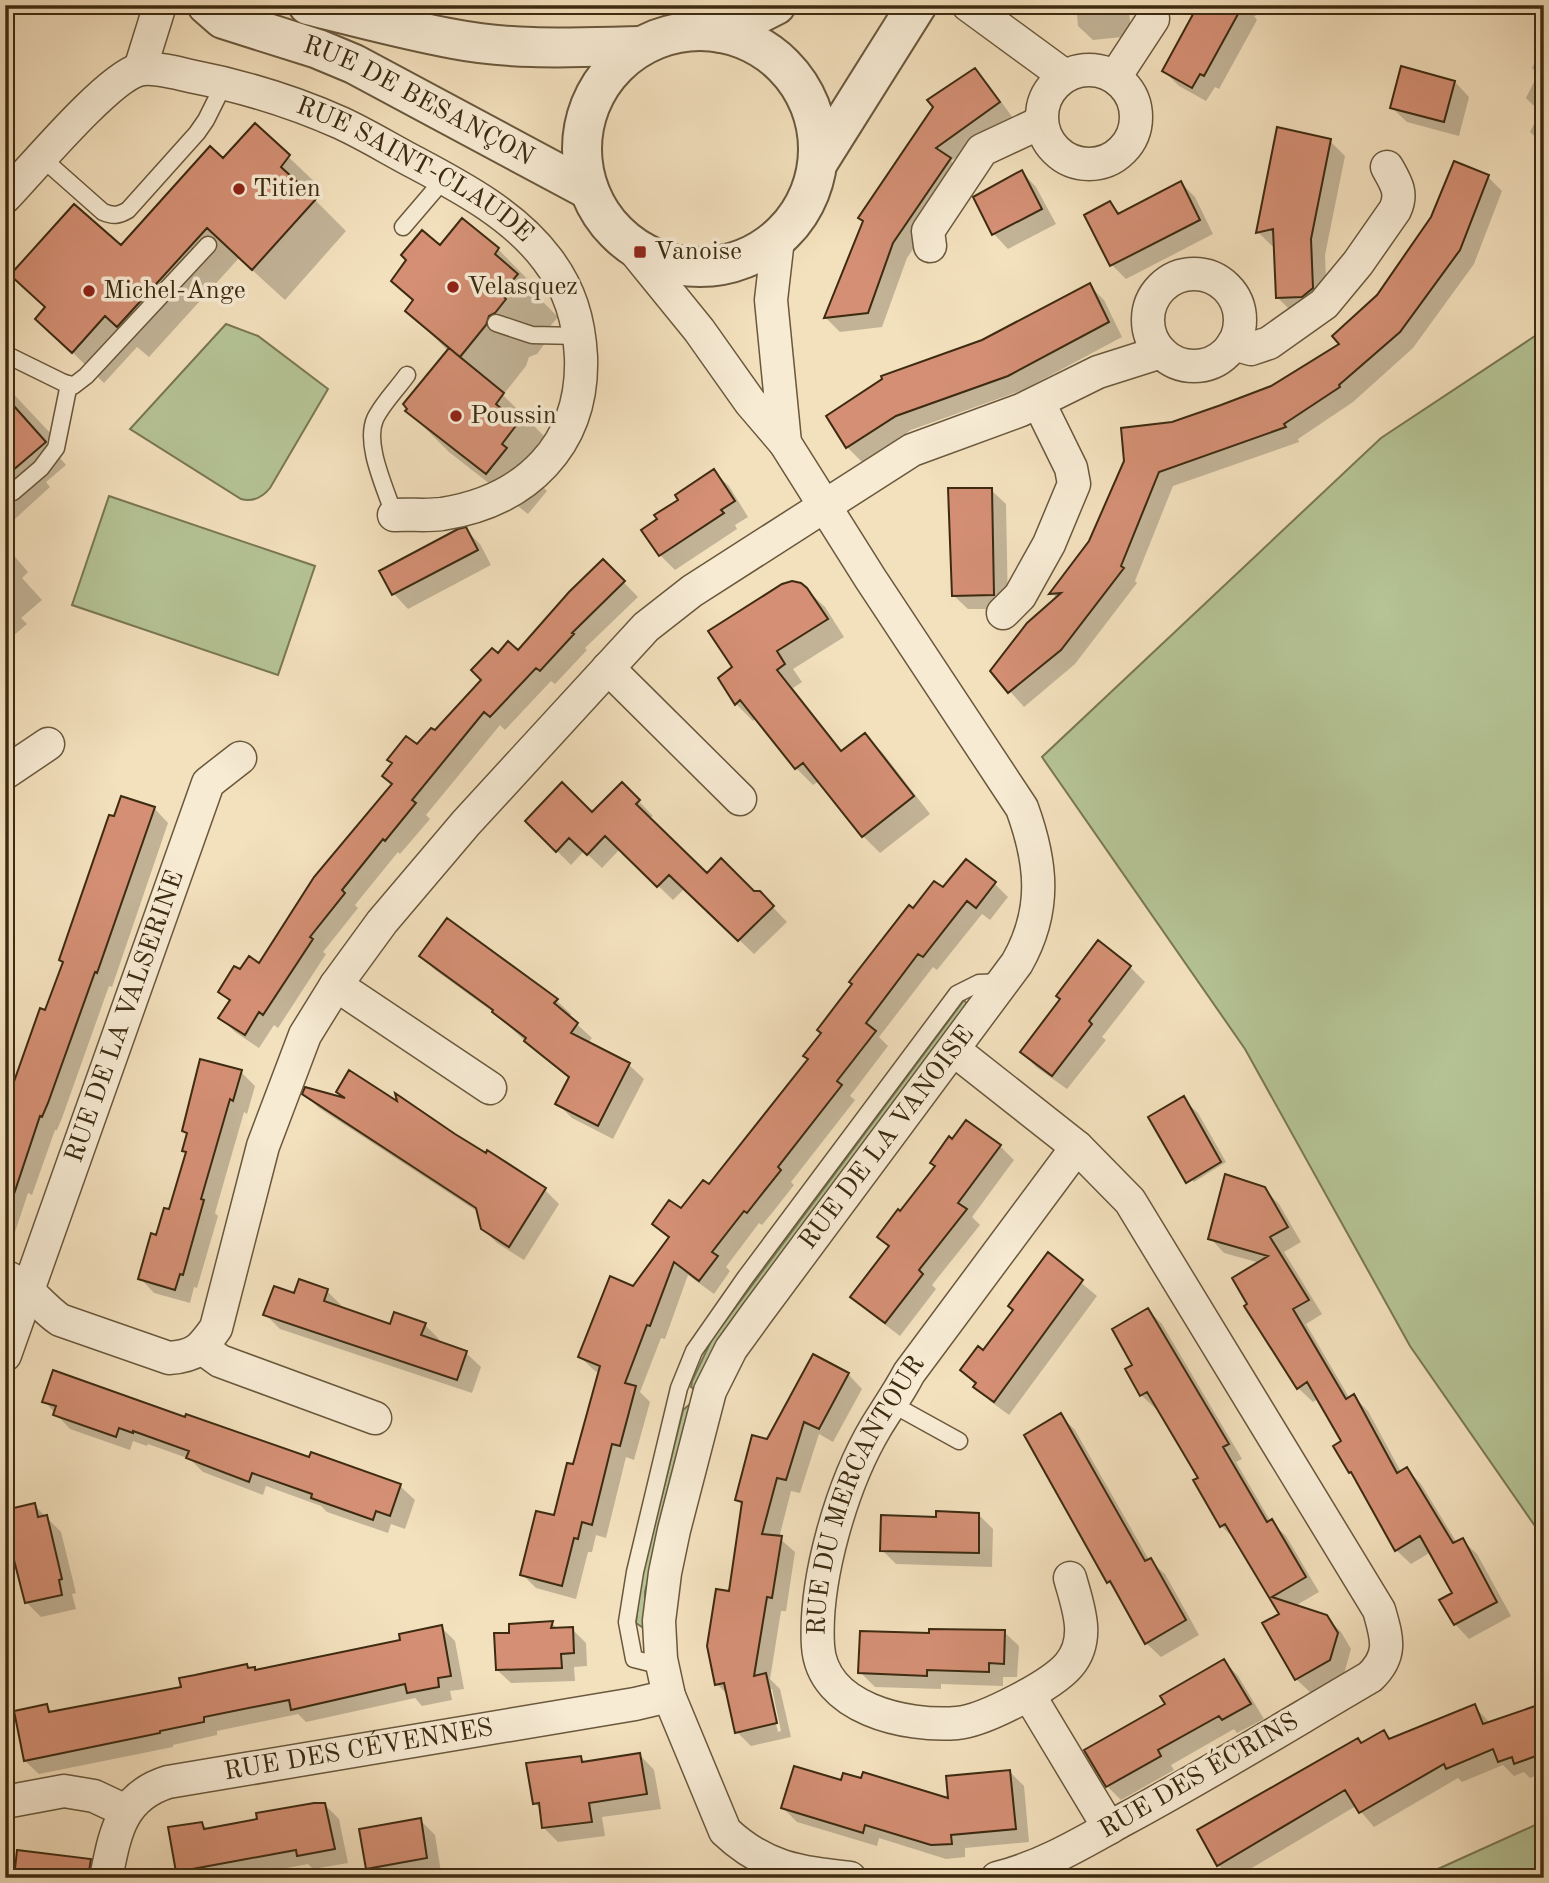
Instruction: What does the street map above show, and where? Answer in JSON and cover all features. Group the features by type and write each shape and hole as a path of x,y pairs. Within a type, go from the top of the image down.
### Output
{"street":[{"path":"5,197 101,96 124,77 140,69 160,5"},
{"name":"RUE DE BESANÇON","path":"207,5 223,19 318,49 354,64 589,190"},
{"name":"RUE DE BESANÇON","path":"308,5 456,39 487,43 533,48 642,46"},
{"path":"721,33 776,5"},
{"path":"819,161 809,102 795,78 762,49 741,38 701,31 680,33 642,46 610,73 589,108 582,149 583,169 589,190 601,215 640,252 675,265 711,268 747,259 778,239 798,217 812,190 819,161 917,5"},
{"path":"968,5 1065,76"},
{"path":"1115,77 1153,19 1152,5"},
{"name":"RUE SAINT-CLAUDE","path":"140,69 174,72 225,82 342,123 484,202 510,222 546,257 560,278 575,307 581,373 573,422 549,461 511,491 471,507 440,514 394,515"},
{"path":"1090,70 1115,77 1127,88 1135,103 1137,118 1134,134 1126,147 1114,157 1099,163 1084,164 1068,160 1046,138 1042,122 1045,101 1057,82 1077,71 1090,70"},
{"path":"930,247 928,232 982,150 1042,122"},
{"path":"1233,344 1251,349 1269,343 1324,304 1358,264 1400,201 1400,191 1387,167"},
{"name":"RUE DE LA VANOISE","path":"778,239 771,300 785,443"},
{"name":"RUE DE LA VANOISE","path":"629,244 699,330 750,402 785,443 1015,798 1030,830 1039,873 1037,909 1026,946 954,1050 757,1313 719,1371 710,1391 665,1573 659,1621 666,1681 725,1831 760,1868"},
{"path":"1196,274 1209,276 1231,292 1240,318 1233,344 1224,354 1199,366 1185,365 1161,352 1149,327 1148,314 1159,289 1182,275 1196,274"},
{"path":"17,1282 46,1311 60,1320 169,1358 186,1357 202,1348 216,1328 263,1146 305,1035 336,985 382,922 441,852 646,627 692,591 912,450 1039,402 1098,372 1161,352"},
{"path":"1003,612 1020,596 1049,544 1074,484 1071,468 1039,402"},
{"path":"608,668 740,799"},
{"path":"5,773 48,744"},
{"name":"RUE DE LA VALSERINE","path":"5,1355 17,1282 208,783 240,758"},
{"path":"336,985 490,1088"},
{"path":"954,1050 1077,1147"},
{"name":"RUE DU MERCANTOUR","path":"1070,1578 1083,1626 1078,1648 1069,1665 1029,1695 990,1714 959,1723 917,1723 879,1713 847,1698 824,1671 818,1648 820,1596 834,1531 855,1468 876,1426 909,1373 1077,1147"},
{"name":"RUE DES ÉCRINS","path":"996,1878 1045,1862 1109,1828 1370,1677 1381,1666 1386,1652 1386,1635 1379,1610 1130,1201 1077,1147"},
{"path":"202,1348 220,1361 375,1418"},
{"name":"RUE DES CÉVENNES","path":"106,1878 115,1836 126,1811 141,1795 168,1782 635,1704 666,1681"},
{"path":"1029,1695 1109,1828"},
{"path":"5,1802 64,1791 94,1796 126,1811"},
{"path":"760,1868 850,1878"}],"lane":[{"path":"42,158 103,212 113,216 120,215 128,210 197,133 225,82"},
{"path":"403,227 444,179"},
{"path":"5,354 73,386 86,376 208,245"},
{"path":"496,323 532,335 579,336"},
{"path":"394,515 373,450 372,427 376,416 407,375"},
{"path":"13,492 41,468 56,447 69,384"},
{"path":"666,1681 634,1659 628,1622 635,1572 663,1452 679,1388 694,1351 745,1278 957,993 979,983 1003,982"},
{"path":"892,1404 959,1441"}],"green space":[{"path":"226,324 258,336 328,389 270,488 260,497 253,499 241,499 130,429"},
{"path":"1544,330 1544,1539 1410,1346 1245,1049 1042,757 1381,438"},
{"path":"109,496 315,566 278,675 72,605"},
{"path":"964,1000 968,1005 863,1144 697,1389 691,1387 712,1339"},
{"path":"689,1405 692,1409 645,1592 645,1624 642,1627 636,1623 640,1584 683,1410"},
{"path":"1544,1821 1544,1878 1418,1878"}],"building":[{"path":"1198,5 1243,5 1204,76 1200,74 1192,88 1162,71"},
{"path":"1401,66 1455,81 1444,122 1390,108"},
{"path":"975,68 1000,102 936,148 951,158 893,243 868,313 824,318 863,221 858,218 933,107 927,100"},
{"path":"255,123 290,155 281,167 316,199 252,270 207,228 117,327 105,316 72,353 35,319 45,307 10,275 74,204 121,245 210,146 223,158"},
{"path":"1277,127 1331,139 1311,239 1313,288 1302,297 1276,298 1273,229 1256,233"},
{"path":"1454,161 1489,175 1460,250 1400,332 1339,385 1340,387 1284,424 1286,427 1159,472 1121,566 1124,568 1061,650 1008,693 990,671 1027,623 1061,593 1049,594 1089,541 1124,461 1121,428 1172,422 1271,386 1339,344 1332,336 1377,295 1431,217"},
{"path":"1022,170 1042,209 992,235 973,197"},
{"path":"1181,181 1200,220 1110,266 1084,215 1110,201 1118,214"},
{"name":"Velasquez","path":"462,218 499,248 495,254 518,274 501,294 506,299 495,313 489,316 486,325 460,357 405,311 413,300 391,281 406,260 401,255 422,230 440,245"},
{"path":"1090,283 1109,322 1008,376 896,416 846,448 826,416 882,379 881,376 982,340"},
{"name":"Poussin","path":"449,348 504,393 496,404 518,423 502,444 507,448 486,474 405,411 407,409 403,404"},
{"path":"5,396 46,442 5,477"},
{"path":"714,469 735,501 721,510 724,513 659,556 641,530 657,519 654,515 678,500 675,495"},
{"path":"948,488 992,488 994,595 952,596"},
{"path":"466,527 478,550 392,595 379,571"},
{"path":"603,559 625,581 572,633 574,634 540,671 536,668 490,717 484,712 412,800 416,803 342,890 345,893 310,937 313,939 263,1015 259,1012 245,1035 218,1018 230,1000 218,992 234,966 240,969 249,956 259,963 314,877 392,784 382,776 392,763 387,760 406,736 417,744 431,728 435,730 481,680 471,670 492,648 498,653 508,641 518,650 569,592"},
{"path":"792,581 807,588 828,619 777,651 785,664 777,670 841,751 865,733 914,796 862,837 803,763 795,769 740,700 735,705 718,678 732,667 708,631 782,584"},
{"path":"562,782 592,812 622,782 640,800 636,804 707,873 721,858 754,891 760,891 774,906 738,941 669,875 657,887 605,836 587,855 569,838 556,852 525,821"},
{"path":"121,796 155,807 97,973 95,972 48,1103 42,1117 40,1116 10,1206 5,1206 5,1107 40,1008 45,1010 63,962 59,960 109,815 114,816"},
{"path":"966,859 996,882 976,908 967,901 923,957 918,954 866,1023 876,1031 837,1081 842,1085 778,1167 781,1170 712,1252 718,1256 699,1281 674,1262 625,1383 636,1386 620,1446 612,1444 592,1525 582,1522 578,1539 574,1538 562,1586 520,1575 536,1511 554,1515 567,1463 573,1464 600,1366 578,1357 610,1276 633,1286 669,1237 652,1224 669,1200 681,1208 703,1180 709,1184 808,1059 803,1056 821,1033 817,1030 852,984 849,982 909,905 913,908 934,881 943,887"},
{"path":"447,918 558,999 554,1003 578,1023 571,1033 630,1063 598,1126 555,1104 569,1077 524,1041 526,1038 492,1012 493,1010 419,956"},
{"path":"1098,940 1131,966 1089,1021 1092,1024 1052,1076 1020,1052 1060,999 1056,996"},
{"path":"200,1059 242,1070 233,1101 230,1099 201,1199 204,1200 183,1275 180,1274 175,1290 138,1279 151,1233 156,1235 164,1208 169,1209 186,1152 182,1151 187,1133 182,1131"},
{"path":"349,1070 397,1101 395,1093 455,1134 486,1153 487,1150 546,1188 509,1247 481,1229 476,1208 302,1094 305,1087 345,1098 336,1092"},
{"path":"1184,1096 1221,1162 1186,1183 1148,1117"},
{"path":"966,1120 1001,1145 958,1203 967,1209 919,1270 923,1274 885,1323 850,1297 889,1246 877,1237 935,1166 930,1163 949,1136 952,1139"},
{"path":"1225,1174 1265,1187 1288,1227 1270,1237 1309,1300 1293,1309 1346,1399 1354,1394 1397,1473 1407,1467 1453,1543 1463,1538 1497,1602 1454,1625 1439,1600 1452,1593 1420,1536 1395,1551 1351,1472 1349,1473 1333,1446 1341,1441 1307,1382 1297,1389 1244,1306 1247,1304 1232,1278 1268,1256 1208,1239"},
{"path":"1048,1252 1083,1280 994,1402 973,1387 976,1383 960,1370 978,1346 983,1350 1013,1310 1008,1306"},
{"path":"299,1279 328,1289 324,1301 390,1324 394,1312 426,1323 421,1335 467,1351 457,1380 263,1315 274,1286 294,1293"},
{"path":"1148,1308 1229,1444 1223,1447 1267,1522 1272,1519 1306,1577 1272,1597 1327,1615 1338,1633 1330,1660 1295,1680 1262,1623 1279,1614 1225,1524 1220,1527 1193,1480 1198,1478 1147,1392 1140,1396 1125,1369 1132,1365 1112,1329"},
{"path":"813,1354 849,1373 819,1429 804,1422 786,1480 777,1478 762,1534 782,1536 772,1598 767,1597 754,1676 766,1673 777,1723 735,1733 724,1683 715,1685 707,1646 716,1589 729,1591 742,1502 735,1500 752,1435 767,1439"},
{"path":"53,1370 185,1417 186,1414 309,1457 311,1452 401,1484 390,1516 376,1511 373,1520 311,1498 312,1494 252,1473 249,1482 186,1458 189,1451 133,1431 119,1428 116,1437 53,1415 56,1406 42,1402"},
{"path":"1061,1413 1145,1561 1151,1558 1186,1620 1145,1644 1110,1581 1107,1583 1024,1435"},
{"path":"35,1503 38,1517 47,1515 62,1579 59,1580 62,1595 25,1603 5,1525 5,1510"},
{"path":"936,1511 979,1513 979,1553 880,1551 881,1515 936,1517"},
{"path":"553,1621 551,1628 573,1627 574,1653 561,1654 562,1668 496,1670 494,1633 509,1633 509,1624"},
{"path":"442,1625 451,1676 438,1678 439,1687 407,1693 405,1684 291,1710 289,1700 204,1717 204,1722 160,1733 24,1761 14,1711 47,1704 49,1712 181,1687 179,1678 247,1664 248,1668 255,1667 255,1670 400,1640 399,1634"},
{"path":"929,1629 1005,1630 1004,1664 989,1663 989,1672 927,1670 927,1676 858,1673 860,1631 929,1633"},
{"path":"1224,1659 1251,1704 1222,1720 1219,1716 1158,1750 1161,1756 1106,1787 1084,1750 1165,1704 1160,1696"},
{"path":"1544,1703 1544,1753 1514,1764 1512,1757 1498,1762 1493,1749 1446,1769 1444,1764 1359,1813 1345,1790 1217,1866 1197,1830 1358,1738 1361,1743 1384,1730 1389,1739 1475,1704 1483,1724"},
{"path":"640,1753 647,1794 589,1803 592,1822 542,1828 539,1803 533,1804 526,1763 581,1756 582,1762"},
{"path":"794,1766 841,1780 843,1773 861,1778 863,1772 948,1798 946,1776 1010,1770 1016,1829 951,1835 952,1844 931,1845 865,1825 863,1833 781,1808"},
{"path":"325,1803 335,1849 297,1856 296,1850 176,1872 168,1827 202,1822 204,1829 257,1819 256,1813"},
{"path":"421,1818 427,1858 366,1869 359,1829"},
{"path":"17,1850 91,1859 88,1878 14,1878"}],"place":[{"name":"Titien","path":"239,189"},
{"name":"Vanoise","path":"640,252"},
{"name":"Velasquez","path":"453,287"},
{"name":"Michel-Ange","path":"89,291"},
{"name":"Poussin","path":"456,416"}]}
